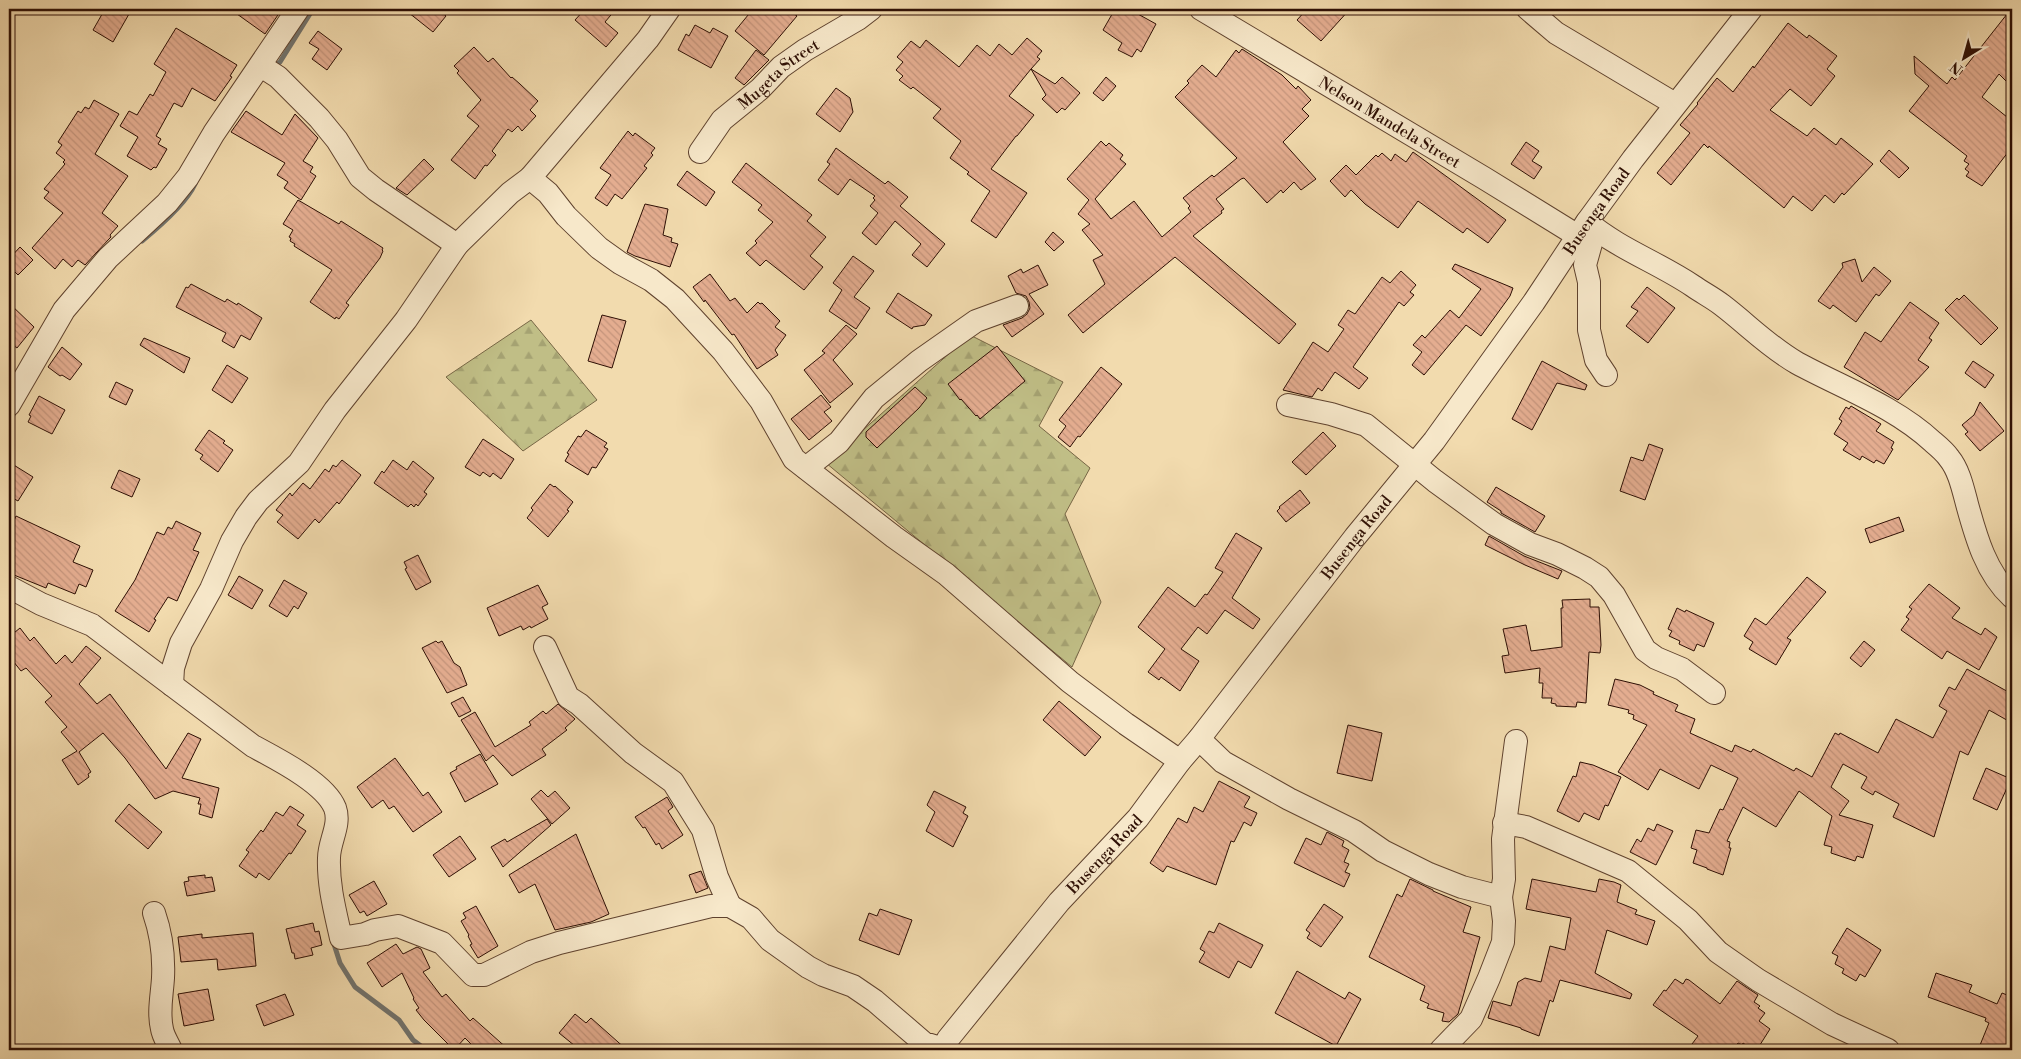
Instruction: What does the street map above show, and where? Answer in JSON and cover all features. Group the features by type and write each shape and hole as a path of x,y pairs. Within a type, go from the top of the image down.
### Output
{"street":[{"path":"9,406 64,310 108,258 167,204 188,177 214,133 298,9"},
{"path":"172,685 174,668 182,643 212,589 232,541 246,517 258,501 299,463 335,410 406,320 457,245 510,193 530,178 648,39 670,9"},
{"name":"Mugeta Street","path":"700,152 722,120 760,89 781,68 805,50 858,19 871,9"},
{"name":"Nelson Mandela Street","path":"1201,9 1587,229 1681,278 1722,306 1753,332 1796,362 1902,417 1933,441 1950,459 1961,482 1985,558 2000,586 2012,597"},
{"path":"1528,9 1556,32 1675,104"},
{"name":"Busenga Road","path":"944,1050 948,1039 1059,902 1138,818 1180,761 1355,537 1434,441 1675,104 1751,9"},
{"path":"261,66 278,77 318,118 337,140 360,177 457,245"},
{"path":"530,178 548,193 566,216 599,248 620,263 651,280 675,299 723,351 761,401 794,459 894,537 946,574 1070,682 1180,761"},
{"path":"1587,229 1585,265 1589,282 1589,330 1596,360 1606,375"},
{"path":"806,468 839,442 874,398 919,361 976,321 1016,306"},
{"path":"1288,405 1331,414 1366,425 1415,465 1494,524 1530,544 1578,564 1600,577 1614,595 1645,650 1656,658 1682,669 1714,693"},
{"path":"9,587 41,604 92,625 253,746 276,759 326,793 335,809 336,826 329,856 330,883 341,938 398,926 442,943 472,975 484,975 531,952 559,943 711,906 730,906 751,918 770,940 808,967 822,975 853,986 924,1043 944,1050"},
{"path":"545,648 568,697 633,753 673,782 703,830 717,877 730,906"},
{"path":"1199,739 1223,762 1289,799 1354,830 1383,851 1429,874 1462,887 1501,897"},
{"path":"1441,1050 1447,1042 1461,1032 1470,1019 1489,978 1502,942 1504,921 1501,897 1504,878 1504,824 1516,740"},
{"path":"1504,824 1526,827 1628,871 1688,920 1718,952 1758,980 1832,1024 1888,1050"},
{"path":"154,913 159,928 162,955 163,977 160,1008 162,1030 171,1050"}],"green space":[{"path":"531,320 597,400 523,451 446,377"},
{"path":"970,335 1063,382 1039,426 1090,468 1065,514 1101,602 1072,667 826,463"}],"building":[{"path":"105,9 120,9 129,14 113,42 93,30"},
{"path":"230,9 282,9 265,34"},
{"path":"404,9 437,9 446,16 433,32"},
{"path":"585,9 616,9 605,22 618,33 606,47 575,20"},
{"path":"753,9 788,9 797,16 764,55 735,31"},
{"path":"1115,9 1141,9 1138,14 1156,24 1141,52 1137,49 1132,57 1118,50 1122,43 1103,30"},
{"path":"1307,9 1350,9 1321,41 1297,20"},
{"path":"2011,9 2012,87 1999,74 1982,97 2012,121 2012,147 1982,186 1966,176 1969,172 1965,169 1969,164 1964,161 1967,156 1909,111 1929,86 1915,74 1914,56 1947,84 1952,77 1955,80"},
{"path":"1788,23 1807,38 1809,35 1837,56 1827,69 1835,76 1811,106 1790,89 1770,110 1807,136 1814,128 1836,145 1841,138 1873,164 1834,203 1825,195 1812,211 1793,196 1784,208 1709,146 1708,148 1704,144 1671,185 1657,173 1690,133 1680,125 1717,78 1733,92"},
{"path":"695,25 710,33 713,28 728,36 711,68 678,50 686,34 689,36"},
{"path":"176,28 237,65 230,76 232,77 215,101 192,88 182,107 174,103 156,136 161,139 158,144 167,149 156,168 154,167 151,170 127,156 138,137 120,126 129,111 137,115 150,94 153,96 166,72 154,64"},
{"path":"318,31 342,49 327,70 312,59 319,49 309,43"},
{"path":"1027,38 1042,51 1037,57 1040,59 1009,96 1034,115 991,169 1027,193 996,238 971,221 990,191 967,174 969,172 950,158 961,141 933,118 941,109 913,87 911,89 899,80 903,76 896,70 903,62 897,57 911,41 920,48 926,40 959,67 977,45 990,56 999,44 1012,55"},
{"path":"474,47 488,62 493,58 511,78 538,101 530,110 536,116 522,131 518,126 512,132 508,129 492,151 496,155 487,166 485,165 475,179 451,160 479,126 467,116 481,100 457,73 459,71 454,66"},
{"path":"1242,49 1282,75 1296,89 1298,86 1311,100 1302,109 1309,116 1283,142 1316,179 1301,190 1294,182 1283,193 1281,190 1267,203 1244,178 1241,179 1216,199 1224,209 1221,211 1222,213 1193,236 1296,324 1279,344 1175,257 1083,333 1068,315 1105,284 1093,260 1103,255 1082,230 1090,224 1078,214 1089,200 1067,179 1101,141 1106,146 1109,143 1123,155 1120,159 1126,164 1095,199 1111,219 1134,201 1162,237 1191,212 1188,208 1190,206 1183,198 1212,175 1214,177 1237,158 1175,97 1189,83 1187,81 1202,65 1216,77 1236,50 1239,53"},
{"path":"756,50 769,60 744,85 735,78"},
{"path":"1031,69 1055,84 1062,77 1080,93 1065,110 1062,108 1057,113 1042,99 1046,95"},
{"path":"1106,77 1116,86 1103,101 1093,93"},
{"path":"836,88 850,98 853,112 840,132 816,114"},
{"path":"94,100 119,114 95,154 128,176 102,213 118,226 110,235 111,237 85,265 78,260 72,267 63,259 55,269 32,248 63,213 44,198 49,192 44,189 65,164 63,162 65,160 56,153 62,145 58,142 78,111 81,113 85,107 89,109"},
{"path":"246,111 282,135 295,114 318,138 303,161 313,167 310,172 316,176 301,200 284,188 288,182 277,175 285,163 231,132"},
{"path":"628,131 633,136 635,133 655,148 651,153 653,155 644,166 647,168 622,199 615,194 607,206 595,198 611,175 600,168"},
{"path":"1526,142 1539,151 1532,161 1542,167 1534,179 1511,164"},
{"path":"836,148 885,184 888,181 908,197 900,206 945,244 927,267 912,255 921,244 895,221 876,245 862,233 878,213 870,206 875,200 873,198 875,196 850,179 838,195 818,180 830,164 827,162"},
{"path":"1889,150 1909,168 1899,178 1880,161"},
{"path":"1413,152 1506,220 1488,243 1467,228 1463,233 1418,201 1398,228 1365,204 1351,190 1345,197 1330,181 1346,165 1356,175 1376,155 1378,157 1382,153 1391,161 1395,154 1406,162"},
{"path":"424,159 434,169 407,195 396,188"},
{"path":"746,163 812,215 807,221 826,237 810,256 823,267 804,290 766,260 760,266 746,253 757,243 755,241 773,222 758,210 762,205 732,182"},
{"path":"687,171 715,192 706,206 677,185"},
{"path":"298,200 339,224 341,221 383,248 380,258 346,303 349,305 339,319 336,317 335,319 310,302 332,270 294,246 295,244 290,241 291,238 289,237 293,230 283,224"},
{"path":"645,204 668,209 663,235 672,238 671,242 678,244 670,267 627,252"},
{"path":"1053,232 1064,242 1054,251 1045,242"},
{"path":"20,247 33,260 18,275 9,266 9,259"},
{"path":"853,256 874,271 854,297 870,308 856,329 829,311 842,290 833,283"},
{"path":"1855,259 1862,282 1874,267 1891,281 1879,296 1876,294 1856,322 1833,305 1830,309 1818,301 1843,267 1842,263"},
{"path":"1455,264 1513,288 1510,296 1481,336 1466,325 1424,375 1412,365 1422,352 1413,345 1422,335 1425,338 1450,310 1459,318 1481,289 1452,269"},
{"path":"1038,265 1048,285 1029,294 1044,314 1012,337 1003,325 1022,318 1030,308 1026,296 1016,293 1008,276 1021,269 1023,273"},
{"path":"1401,271 1416,285 1410,292 1414,295 1404,306 1399,302 1353,367 1368,378 1359,389 1335,372 1322,391 1318,388 1312,397 1283,390 1313,342 1328,352 1344,329 1338,325 1348,310 1355,314 1382,277 1390,283"},
{"path":"710,274 730,301 735,298 747,313 758,302 762,303 780,321 775,327 786,335 775,350 778,355 757,369 734,334 732,335 693,287"},
{"path":"191,284 225,302 227,299 237,305 238,303 262,318 250,340 241,335 234,348 222,341 226,333 176,307 186,287 188,288"},
{"path":"1647,287 1675,308 1648,343 1626,326 1638,311 1631,307"},
{"path":"898,293 932,315 925,325 913,327 912,329 886,312"},
{"path":"1964,295 1998,328 1981,345 1945,310 1957,298 1959,300"},
{"path":"1910,302 1939,323 1929,338 1932,340 1918,360 1929,367 1898,400 1844,367 1865,332 1881,342"},
{"path":"9,303 34,327 17,348 9,342"},
{"path":"602,315 626,321 612,368 588,361"},
{"path":"846,325 857,334 833,360 853,384 830,403 804,370 825,353 822,351"},
{"path":"144,338 190,358 184,373 140,345"},
{"path":"997,346 1025,381 980,419 960,400 948,384"},
{"path":"62,347 82,364 70,380 62,375 60,376 48,367"},
{"path":"1542,361 1587,385 1585,390 1557,383 1532,430 1512,419"},
{"path":"1973,361 1994,375 1985,388 1965,373"},
{"path":"227,365 248,378 232,403 212,390"},
{"path":"1101,367 1122,384 1070,447 1058,437 1066,426 1059,420"},
{"path":"116,382 133,390 126,405 109,397"},
{"path":"915,387 927,398 877,448 866,437 866,432"},
{"path":"821,395 831,407 824,412 832,421 809,440 791,419"},
{"path":"39,396 65,410 52,434 28,422 31,416 29,415"},
{"path":"1980,402 2004,431 1980,451 1965,434 1968,432 1962,425 1974,415"},
{"path":"1851,406 1881,424 1876,431 1894,442 1891,448 1893,449 1884,464 1876,460 1874,463 1862,456 1860,460 1843,450 1848,443 1834,434 1842,421 1839,419 1846,407 1849,409"},
{"path":"209,430 225,441 223,443 233,450 218,472 200,459 203,455 195,450"},
{"path":"586,430 607,443 604,447 608,449 596,468 592,467 588,475 565,461 569,454 567,453 578,436 581,437"},
{"path":"1323,432 1336,446 1306,475 1292,462"},
{"path":"483,439 514,459 501,479 493,473 490,477 483,472 480,476 465,467"},
{"path":"1649,444 1663,449 1645,500 1620,491 1631,457 1643,461"},
{"path":"342,460 361,475 339,504 337,502 319,523 315,519 298,539 277,522 283,515 276,510 290,493 292,496 303,483 310,489 325,469 329,472 333,465 336,467"},
{"path":"393,460 407,470 413,461 434,478 424,492 427,494 418,506 416,504 414,507 411,504 408,507 374,483"},
{"path":"9,462 33,477 18,501 9,496"},
{"path":"119,470 140,479 132,497 111,488"},
{"path":"550,484 555,486 573,502 567,510 569,511 548,537 527,518 533,510 531,508"},
{"path":"1496,487 1545,516 1535,532 1501,513 1501,511 1487,502"},
{"path":"1300,490 1310,503 1286,522 1277,511 1279,507"},
{"path":"16,516 80,546 73,562 93,570 86,587 79,584 75,594 48,583 46,588 9,573 9,532"},
{"path":"1899,517 1904,531 1870,543 1865,529"},
{"path":"176,521 201,533 193,550 199,552 177,601 168,597 154,619 156,620 149,632 115,611 135,580 157,532 164,535 168,527 172,529"},
{"path":"1236,533 1262,548 1232,598 1260,619 1253,629 1225,610 1207,634 1198,627 1181,649 1199,661 1180,691 1161,677 1159,680 1148,672 1165,649 1138,627 1168,587 1195,607 1205,594 1207,595 1223,572 1215,568"},
{"path":"1489,536 1524,556 1562,571 1558,579 1485,545"},
{"path":"418,555 431,582 416,590 405,569 407,568 404,562"},
{"path":"239,576 263,590 252,609 228,595"},
{"path":"1807,577 1826,592 1787,638 1791,640 1776,665 1749,649 1753,642 1744,636 1755,618 1766,625"},
{"path":"284,580 307,593 298,609 294,606 287,617 269,606"},
{"path":"1929,584 1960,608 1952,618 1981,635 1985,628 1997,637 1979,670 1947,651 1942,659 1901,630 1909,619 1906,617 1912,609 1909,607"},
{"path":"538,585 548,604 542,607 548,619 531,628 530,626 523,630 521,626 499,636 487,608"},
{"path":"1590,599 1590,607 1599,607 1601,645 1600,653 1589,652 1586,703 1577,702 1576,707 1556,706 1556,704 1551,703 1552,698 1542,698 1543,683 1539,683 1540,668 1505,673 1502,656 1509,655 1503,629 1526,625 1531,651 1562,647 1562,600"},
{"path":"1677,608 1685,612 1686,610 1714,623 1704,647 1697,644 1694,651 1679,644 1680,641 1669,636 1672,631 1668,629"},
{"path":"20,628 30,641 34,637 56,664 65,655 72,663 86,646 101,658 79,684 97,704 110,694 166,769 188,733 201,739 182,778 219,788 212,818 199,814 201,804 198,804 200,798 173,791 155,799 125,758 103,733 79,752 91,772 88,774 89,777 78,785 62,760 77,751 61,732 67,727 45,702 52,696 26,668 21,671 9,656 9,637"},
{"path":"436,641 438,643 442,641 454,663 460,667 467,685 447,693 422,648"},
{"path":"1864,641 1875,650 1861,667 1850,658"},
{"path":"1967,669 2012,694 2012,723 1989,710 1968,755 1960,751 1934,837 1893,817 1899,804 1875,791 1873,795 1861,788 1867,777 1843,764 1831,787 1849,801 1839,815 1873,825 1863,858 1857,856 1855,861 1831,853 1832,847 1824,845 1832,816 1799,791 1776,827 1743,807 1727,841 1730,842 1729,848 1731,848 1723,875 1707,869 1693,863 1697,850 1691,848 1696,830 1709,833 1720,809 1723,810 1738,778 1711,765 1699,789 1660,769 1648,790 1618,772 1647,725 1633,719 1634,715 1628,713 1629,710 1608,705 1615,679 1640,685 1654,692 1653,694 1678,705 1675,711 1695,719 1690,733 1732,752 1735,745 1751,752 1753,749 1794,771 1796,768 1812,777 1835,733 1839,735 1840,733 1878,753 1896,719 1933,738 1947,711 1939,706 1949,687 1955,690"},
{"path":"463,697 471,711 459,717 451,703"},
{"path":"1059,701 1101,737 1085,756 1043,720"},
{"path":"558,704 575,719 565,728 567,730 542,749 546,755 512,776 493,755 486,761 461,720 475,712 495,747 531,725 529,722 543,711 546,714"},
{"path":"1348,725 1382,733 1372,781 1337,773"},
{"path":"480,754 498,784 465,802 450,773 457,769 456,767"},
{"path":"395,758 423,796 428,792 442,812 413,832 394,806 389,809 383,800 372,808 357,787"},
{"path":"1580,762 1593,765 1621,777 1608,806 1605,805 1599,820 1584,813 1579,822 1557,811 1573,776 1576,777"},
{"path":"1986,768 2011,779 1997,810 1973,799"},
{"path":"1219,781 1250,797 1244,807 1257,813 1251,826 1244,822 1234,842 1231,841 1216,885 1167,866 1163,872 1150,863 1178,818 1187,823 1194,807 1203,812"},
{"path":"541,790 548,797 555,791 570,808 552,824 531,799"},
{"path":"934,791 966,807 963,813 968,816 953,847 926,831 935,812 927,805"},
{"path":"667,797 673,807 668,811 683,835 662,849 659,843 656,845 645,827 643,828 635,817"},
{"path":"129,804 162,832 148,849 115,821"},
{"path":"290,806 304,815 297,825 306,831 291,854 289,853 269,880 259,873 256,878 239,866 249,852 246,850 261,830 263,832 276,812 283,816"},
{"path":"547,819 551,825 503,867 491,847 505,839 507,842"},
{"path":"1657,824 1673,831 1656,865 1630,852 1637,839 1641,842 1648,828 1654,831"},
{"path":"1327,832 1344,841 1342,846 1349,850 1344,862 1349,864 1345,872 1350,874 1344,887 1294,863 1306,838 1321,845"},
{"path":"576,834 609,914 591,922 555,930 535,884 519,893 509,875"},
{"path":"460,836 476,859 449,877 433,855"},
{"path":"701,871 708,888 696,893 689,875"},
{"path":"205,875 205,878 212,877 215,891 187,896 184,882 189,881 188,877"},
{"path":"1410,879 1471,907 1463,932 1480,937 1458,1014 1449,1022 1442,1021 1444,1013 1427,1008 1429,1004 1420,1000 1425,986 1369,957 1397,894 1402,897"},
{"path":"1532,879 1596,892 1599,879 1614,882 1621,885 1617,902 1637,910 1635,914 1655,921 1647,945 1607,930 1595,973 1632,994 1630,999 1560,980 1553,1002 1550,1000 1539,1036 1521,1028 1488,1018 1493,1001 1511,1006 1518,982 1525,978 1541,982 1550,946 1565,950 1571,918 1526,909"},
{"path":"374,881 387,904 367,916 364,911 360,913 349,895"},
{"path":"1324,904 1343,917 1321,947 1307,938 1310,933 1306,930"},
{"path":"476,906 498,946 478,958 470,945 472,944 469,935 461,921 466,918 463,913"},
{"path":"880,909 912,920 899,955 859,940 869,913 877,916"},
{"path":"313,923 315,932 319,931 322,945 311,948 313,955 295,959 286,929"},
{"path":"1219,923 1263,945 1251,968 1238,961 1229,978 1199,962 1205,952 1200,949 1209,931 1214,933"},
{"path":"1847,928 1881,950 1865,977 1860,974 1856,981 1842,973 1844,969 1835,964 1838,956 1832,953"},
{"path":"253,933 256,966 218,970 217,959 181,962 178,937 202,934 202,938"},
{"path":"396,944 403,954 417,947 421,949 430,968 423,972 442,997 446,994 470,1021 473,1018 509,1050 477,1050 465,1038 454,1050 416,1010 419,1008 402,973 382,987 367,963"},
{"path":"1297,971 1345,999 1349,992 1361,999 1336,1046 1275,1013"},
{"path":"1936,973 1972,985 1969,992 1997,1004 2002,993 2012,997 2012,1043 2009,1050 1978,1050 1989,1023 1985,1021 1986,1018 1928,997"},
{"path":"1675,979 1683,984 1686,979 1689,980 1720,1004 1737,981 1758,995 1754,1002 1765,1013 1759,1021 1770,1029 1758,1048 1756,1046 1753,1050 1743,1043 1742,1045 1738,1043 1732,1050 1702,1050 1692,1044 1698,1036 1653,1005"},
{"path":"208,989 214,1020 184,1026 178,994"},
{"path":"285,994 294,1015 264,1026 256,1005"},
{"path":"575,1014 586,1023 591,1018 627,1050 580,1050 559,1033"}],"waterway":[{"path":"273,67 280,62 313,9"},
{"path":"142,241 179,207 195,184"},
{"path":"9,423 15,411"},
{"path":"333,941 340,963 355,987 399,1020 413,1040 426,1050"}]}
